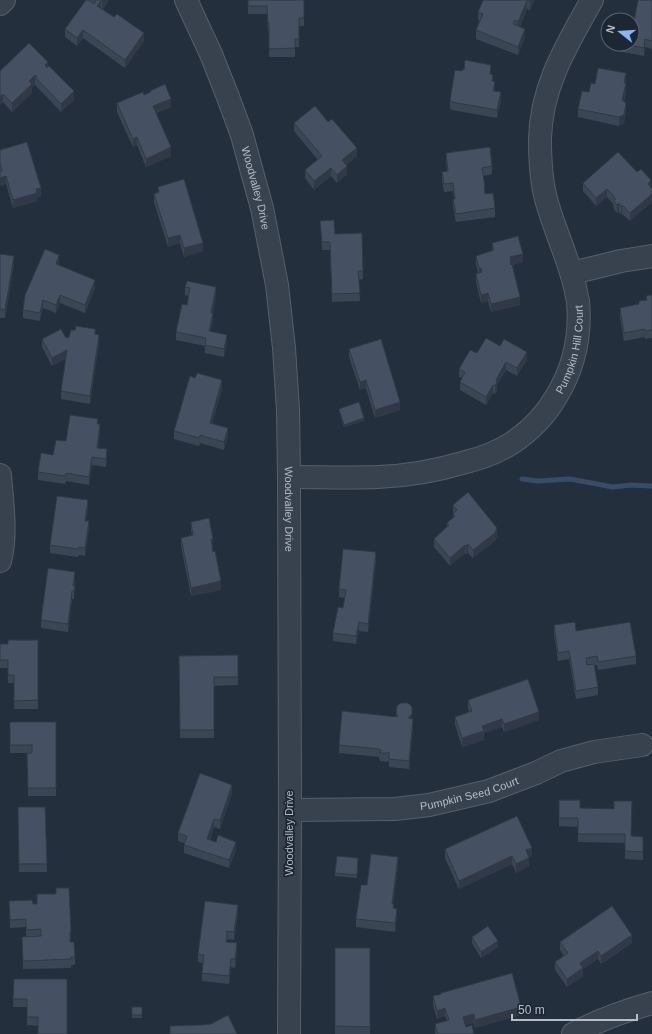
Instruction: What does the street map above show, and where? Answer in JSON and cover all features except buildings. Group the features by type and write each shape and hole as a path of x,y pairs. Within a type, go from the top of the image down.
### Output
{"street":[{"path":"0,4 4,0"},
{"name":"Woodvalley Drive","path":"186,0 211,54 242,135 262,208 277,285 284,348 288,410 289,477 289,1034"},
{"name":"Pumpkin Hill Court","path":"289,477 380,477 451,466 484,457 511,444 534,426 550,407 562,387 572,365 578,329 578,301 572,273 546,199 541,166 540,138 543,108 551,80 563,53 592,0"},
{"path":"572,273 621,261 652,256"},
{"path":"0,475 3,548 0,561"},
{"name":"Pumpkin Seed Court","path":"290,810 395,809 429,805 489,792 561,761 594,752 642,745"},
{"path":"573,1034 589,1025 626,1010 652,1003"}],"waterway":[{"path":"522,479 538,481 570,479 613,487 631,485 652,486"}]}
